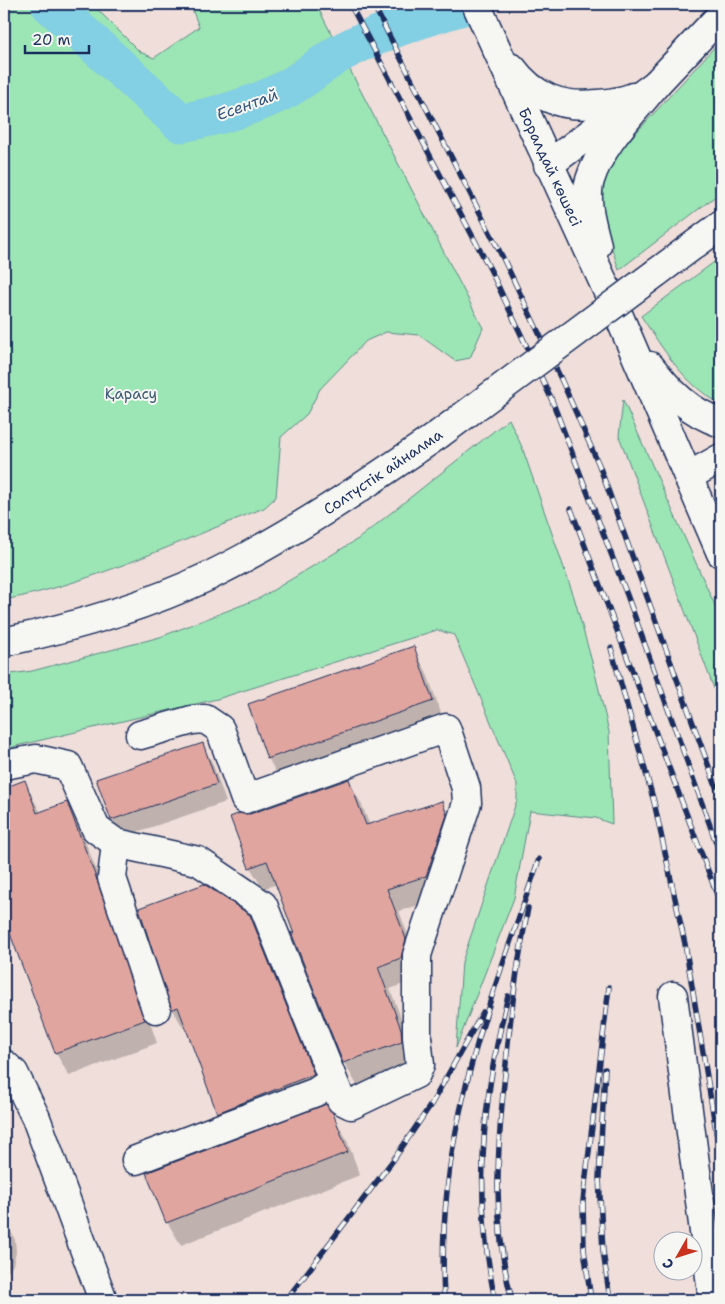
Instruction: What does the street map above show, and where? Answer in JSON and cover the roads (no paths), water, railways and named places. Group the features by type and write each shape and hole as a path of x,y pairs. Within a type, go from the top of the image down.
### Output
{"main road":[{"path":"476,4 491,38 516,73 536,93 547,100 584,106 612,103 638,95 656,84"},
{"path":"721,15 656,84 603,153 590,181 588,196 591,222 614,305 646,360 665,386 686,406 703,417 721,423"},
{"name":"Боралдай көшесі","path":"491,38 614,305 721,553"},
{"path":"548,165 656,84"},
{"name":"Солтүстік айналма","path":"4,642 82,623 144,603 208,576 324,512 438,435 721,225"},
{"path":"678,256 721,234"},
{"path":"688,476 721,458"},
{"path":"4,765 36,759 68,766 96,829 116,843 198,861 263,905 341,1100 351,1105 416,1074 420,1066 417,1037 417,955 467,803 466,788 446,728 245,799 220,729 205,719 192,720 140,734"},
{"path":"116,843 112,878 156,1009"},
{"path":"673,996 713,1300"},
{"path":"4,1064 14,1073 36,1118 103,1300"},
{"path":"136,1160 316,1092 332,1081"}],"waterway":[{"name":"Есентай","path":"50,4 181,123 223,114 264,100 290,87 337,55 359,43 406,24 470,4"}],"railway":[{"path":"350,4 491,271 551,398 627,595 721,856"},
{"path":"373,4 503,258 561,379 599,465 721,800"},
{"path":"571,509 721,905"},
{"path":"611,648 654,802 685,944 721,1161"},
{"path":"444,1300 444,1229 455,1135 476,1048 506,953 539,859"},
{"path":"512,1300 501,1244 498,1159 512,1011 520,949 528,908"},
{"path":"591,1300 584,1249 583,1201 609,987"},
{"path":"495,1300 484,1222 484,1147 492,1072 508,996"},
{"path":"286,1300 394,1159 432,1103 483,1012"},
{"path":"605,1069 599,1178 603,1251 610,1300"}],"park label":[{"name":"Қарасу","path":"131,394"}]}
